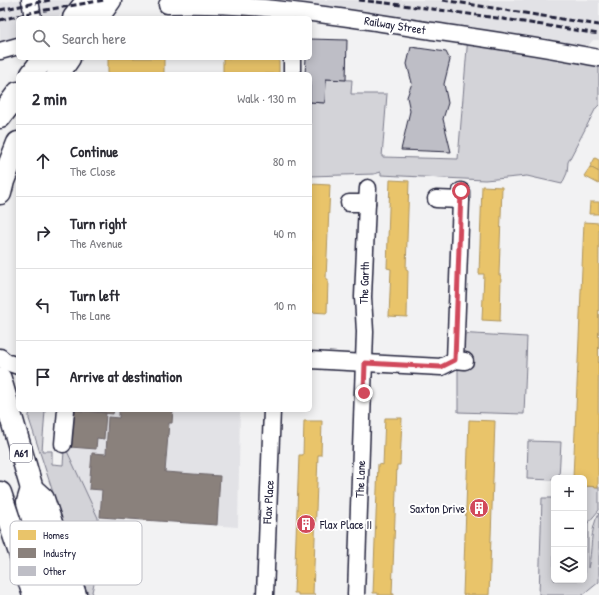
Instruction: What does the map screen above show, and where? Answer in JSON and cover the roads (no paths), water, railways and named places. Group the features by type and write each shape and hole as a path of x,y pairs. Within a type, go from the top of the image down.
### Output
{"highway":[{"path":"76,16 88,0"},
{"path":"98,16 110,0"},
{"path":"33,72 42,60"},
{"path":"0,117 16,96"},
{"path":"0,193 16,148"},
{"name":"A61","path":"0,378 32,489 43,499 50,521"},
{"path":"32,489 28,502 34,521"},
{"path":"0,493 10,523"},
{"path":"31,585 34,595"},
{"path":"53,585 56,595"},
{"name":"A61","path":"72,585 75,595"}],"street":[{"path":"30,0 33,16"},
{"name":"Railway Street","path":"167,5 190,11 294,14 310,16"},
{"name":"Railway Street","path":"312,16 468,36 599,58"},
{"path":"0,51 16,47"},
{"path":"292,60 292,72"},
{"name":"The Garth","path":"349,203 368,195 362,306 365,325 365,363"},
{"path":"312,360 441,367 460,360 461,195 436,199"},
{"path":"0,357 6,362 16,365"},
{"name":"The Lane","path":"356,595 365,363"},
{"path":"63,444 66,412"},
{"name":"Flax Place","path":"265,595 272,412"}],"railway":[{"path":"0,10 50,0"},
{"path":"17,16 104,0"},
{"path":"359,0 419,7 599,34"},
{"path":"443,0 599,25"},
{"path":"0,20 16,16"}],"place":[{"name":"Saxton Drive","path":"479,508"},
{"name":"Flax Place II","path":"306,524"}]}
